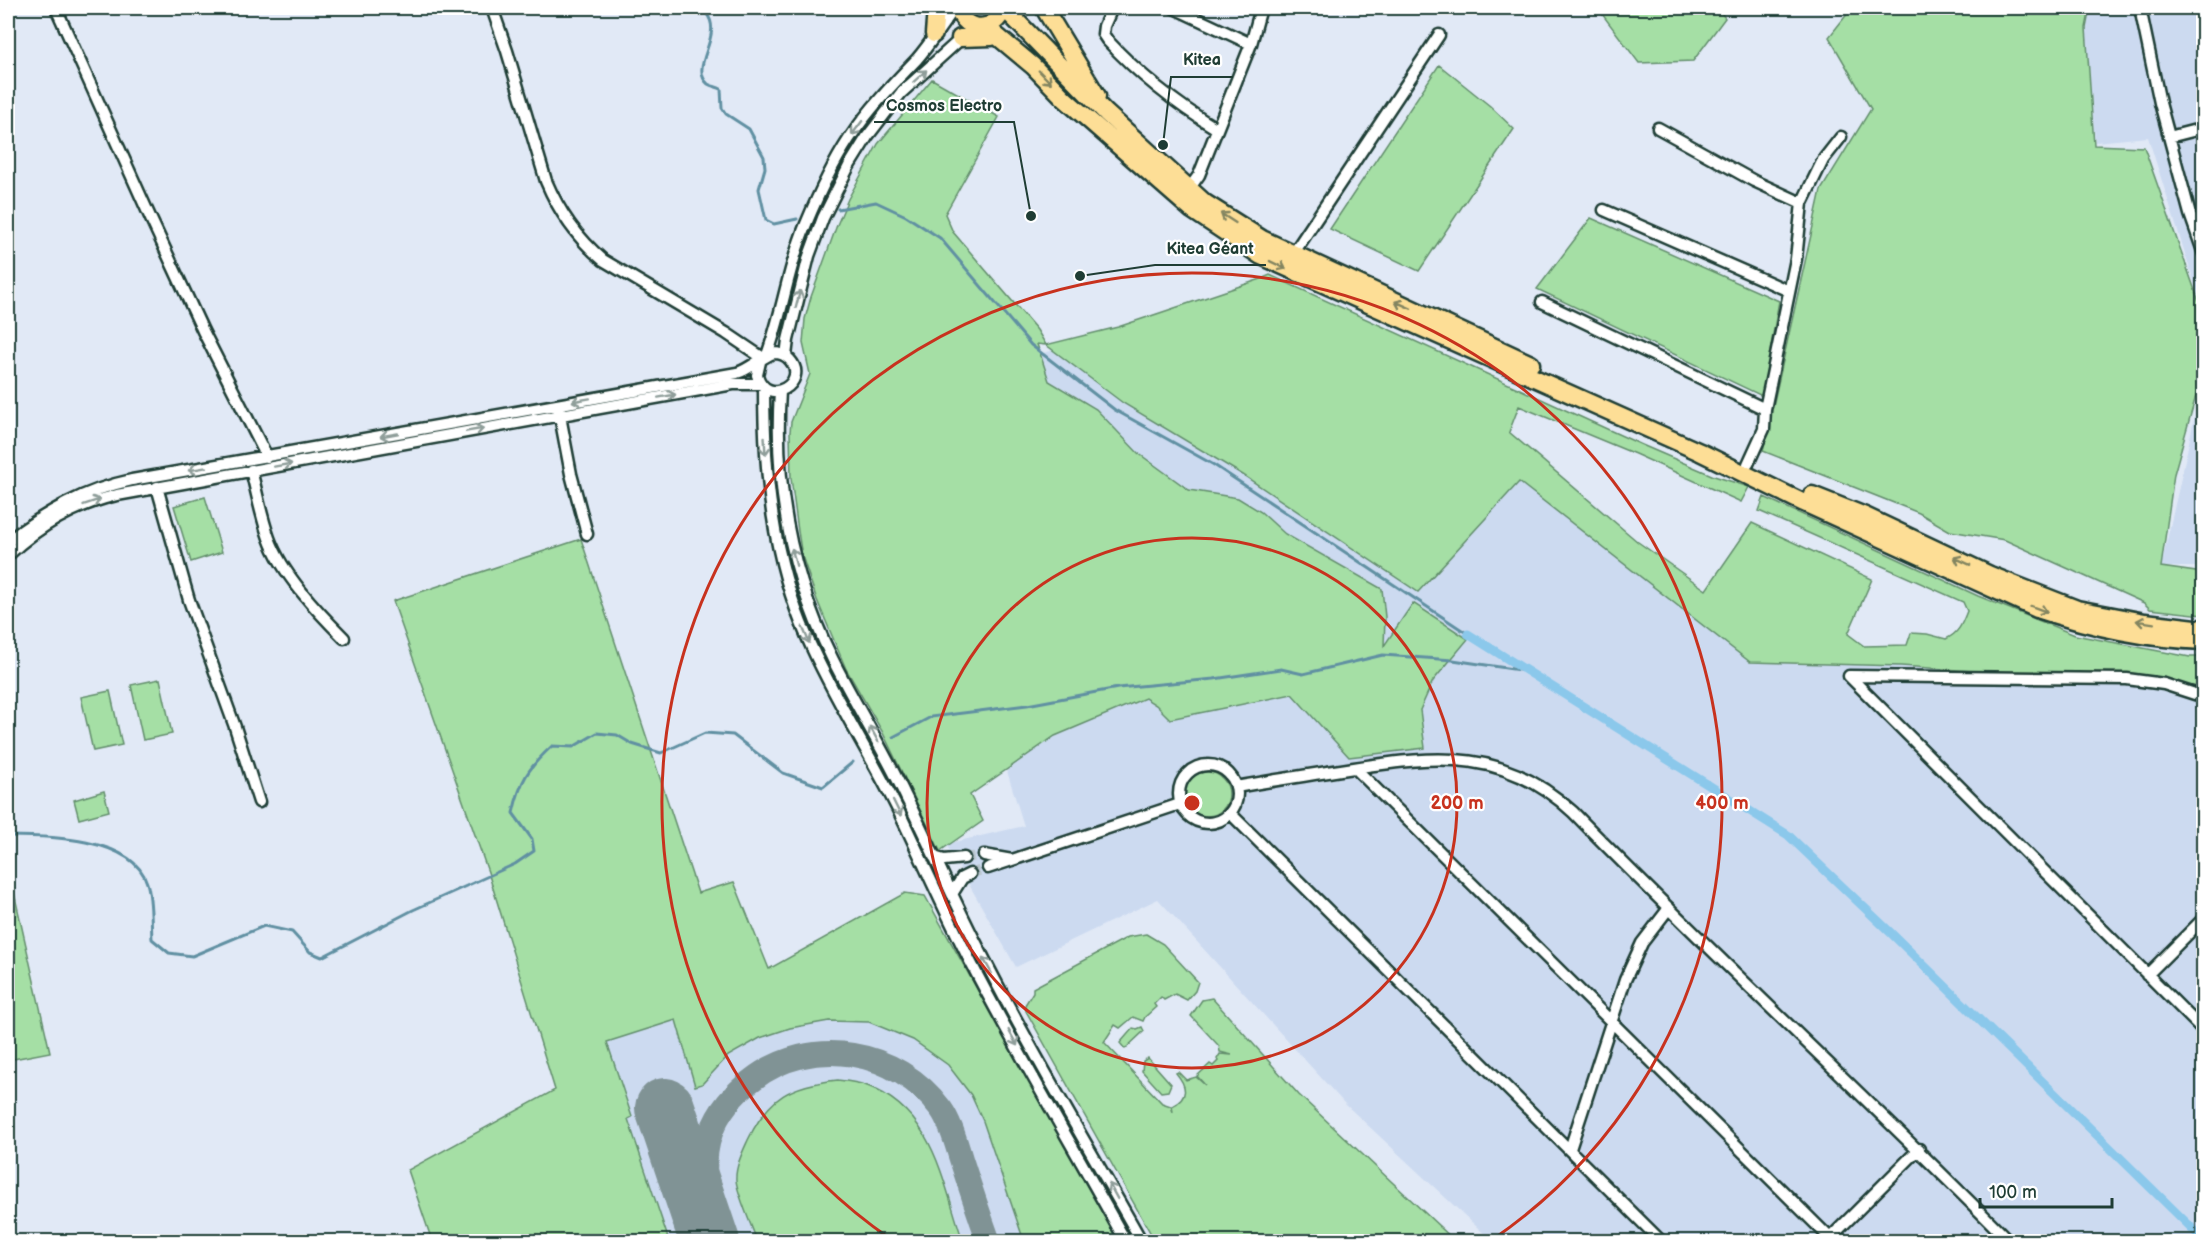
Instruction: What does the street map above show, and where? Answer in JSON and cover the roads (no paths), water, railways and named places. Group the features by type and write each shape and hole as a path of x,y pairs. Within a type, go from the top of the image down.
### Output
{"highway":[{"path":"934,34 936,8"},
{"path":"956,8 965,21 1002,38 1034,66 1065,99 1192,210 1261,256 1700,452 1804,503 2037,609 2073,621 2120,632 2166,640 2204,641"},
{"path":"982,27 997,20 1004,8 1106,113 1205,203 1245,230 1293,254 1809,494 1865,516 1990,575 2077,609 2145,622 2204,629"},
{"path":"1044,8 1087,76 1106,113"},
{"path":"960,38 977,36 1002,38"}],"street":[{"path":"492,8 546,181 564,217 603,260 764,358"},
{"path":"956,8 850,138 805,226 764,358 757,370 763,386 765,449 772,514 782,563 797,611 829,683 878,771 964,949 1126,1242"},
{"path":"1112,8 1104,26 1103,34 1107,40 1166,96 1217,129"},
{"path":"1174,8 1251,44"},
{"path":"1189,189 1199,175 1251,44 1261,8"},
{"path":"2140,8 2169,137 2190,214 2204,254"},
{"path":"56,9 151,219 267,457"},
{"path":"786,356 809,256 823,218 849,166 867,137 901,93 960,38 982,27"},
{"path":"1293,254 1439,35"},
{"path":"1658,128 1754,181 1802,203"},
{"path":"2169,137 2204,128"},
{"path":"1748,464 1764,429 1765,409 1796,259 1802,203 1823,160 1841,137"},
{"path":"1604,210 1789,291"},
{"path":"1542,302 1765,409"},
{"path":"8,541 49,512 78,496 104,487 267,457 559,410 733,384 763,386 772,391 780,391 792,382 795,373 793,363 786,356 777,353 737,373 559,410 111,496 77,507 38,529 8,555"},
{"path":"780,391 779,449 785,510 793,554 803,587 833,660 890,764 940,870 1008,1003 1142,1242"},
{"path":"559,410 571,474 587,534"},
{"path":"251,470 265,526 275,552 309,600 344,638"},
{"path":"157,487 189,600 235,727 259,802"},
{"path":"2204,697 2164,684 2127,679 1849,676 2204,1031"},
{"path":"1236,787 1392,762 1453,758 1502,769 1531,780 1558,799 1919,1149 2010,1242"},
{"path":"1199,766 1218,767 1232,778 1236,787 1236,801 1230,813 1224,819 1207,824 1190,818 1180,804 1178,795 1180,785 1191,770 1199,766"},
{"path":"1355,768 1831,1240 1919,1149"},
{"path":"988,868 1180,804"},
{"path":"1230,813 1662,1242"},
{"path":"984,855 1012,860"},
{"path":"934,857 944,860 964,858"},
{"path":"940,870 966,876 952,894"},
{"path":"1570,1149 1625,980 1642,943 1669,908"},
{"path":"2147,975 2204,918"},
{"path":"990,996 1001,989"},
{"path":"997,1010 1008,1003"}],"waterway":[{"path":"684,8 706,13 711,22 712,31 702,69 703,77 708,84 721,89 722,108 726,114 749,129 764,157 765,168 759,189 766,220 774,224 797,219"},
{"path":"838,209 876,202 906,216 940,238 1031,345 1115,410 1214,465 1468,634"},
{"path":"1468,634 1788,835 2204,1240"},
{"path":"893,737 931,717 1027,705 1118,688 1214,679 1281,669 1303,674 1383,655 1453,660 1526,671"},
{"path":"8,836 87,842 125,856 139,868 149,889 152,939 169,953 192,956 264,926 292,932 310,952 322,957 413,910 515,864 534,851 532,839 513,813 526,776 552,746 573,747 597,733 617,735 632,744 661,753 705,733 733,735 783,773 823,787 853,762"}],"tunnel":[{"path":"964,858 984,855"},
{"path":"970,874 988,868"}],"place":[{"name":"Kitea","path":"1163,145"},
{"name":"Cosmos Electro","path":"1031,216"},
{"name":"Kitea Géant","path":"1080,276"}]}
